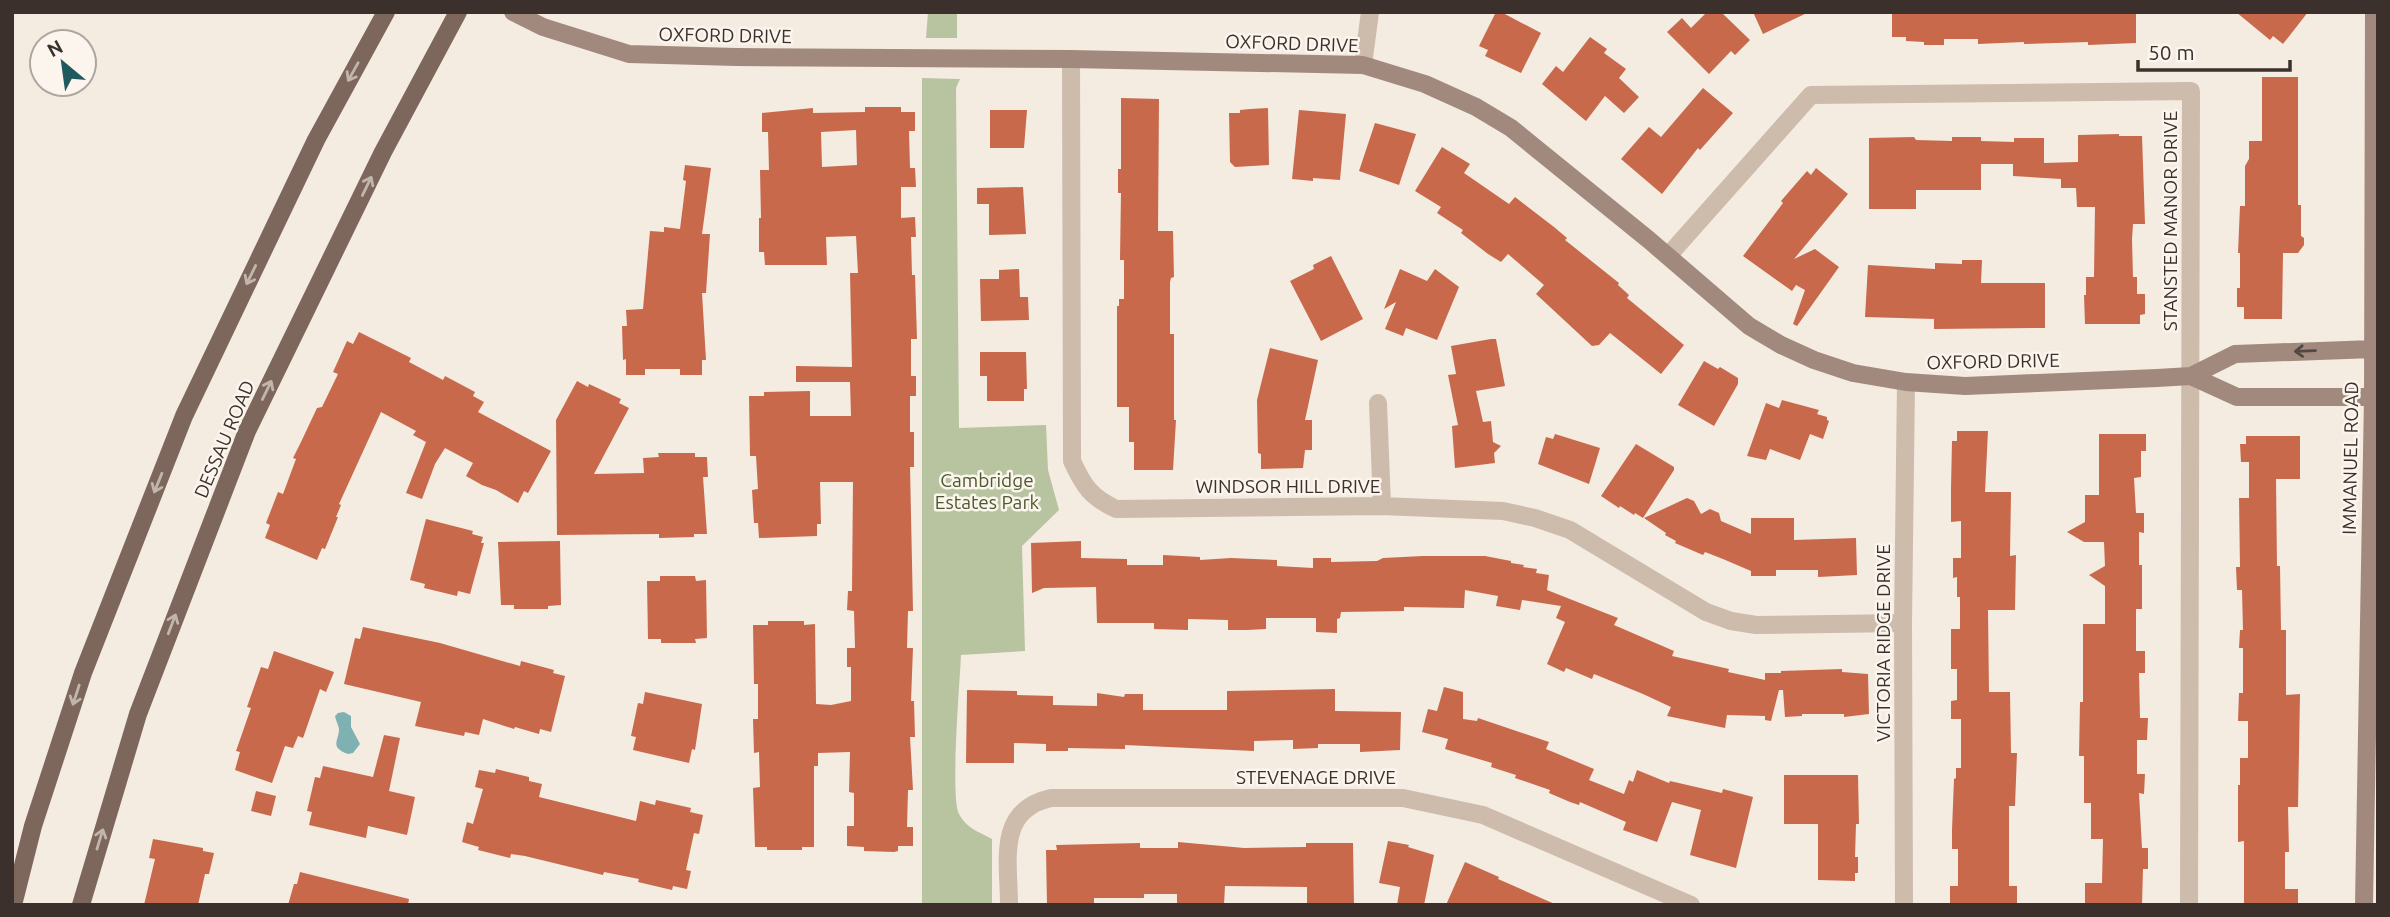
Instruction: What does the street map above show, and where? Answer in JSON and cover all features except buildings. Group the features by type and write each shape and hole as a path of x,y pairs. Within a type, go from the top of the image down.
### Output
{"main road":[{"path":"13,905 33,826 83,673 184,416 316,140 386,12"},
{"name":"DESSAU ROAD","path":"81,905 138,714 247,431 383,152 458,12"}],"street":[{"name":"OXFORD DRIVE","path":"513,12 542,27 629,54 736,58 1071,59 1363,65 1425,84 1476,107 1511,128 1749,326 1814,360 1853,373 1906,382 1965,386 2191,376"},
{"path":"1363,65 1370,12"},
{"name":"IMMANUEL ROAD","path":"2364,905 2373,397 2374,12"},
{"name":"WINDSOR HILL DRIVE","path":"1071,59 1072,461 1083,484 1098,500 1116,509 1382,506 1503,512 1535,518 1570,530 1706,612 1731,621 1756,625 1903,623"},
{"name":"STANSTED MANOR DRIVE","path":"1668,256 1811,96 2191,91 2189,905"},
{"path":"2191,376 2235,354 2373,349"},
{"path":"2191,376 2237,397 2373,397"},
{"name":"VICTORIA RIDGE DRIVE","path":"1904,905 1906,382"},
{"path":"1378,402 1382,506"},
{"name":"STEVENAGE DRIVE","path":"1009,905 1009,837 1013,823 1037,801 1051,798 1403,798 1483,815 1691,905"}],"green space":[{"path":"928,12 957,12 957,38 926,38"},
{"name":"Cambridge Estates Park","path":"922,78 960,79 956,88 959,428 1046,425 1048,470 1059,510 1022,546 1025,651 961,655 955,763 956,804 965,823 992,839 992,905 922,905"}],"water":[{"path":"344,712 351,716 351,727 360,744 353,753 348,754 339,749 336,743 339,729 335,716"}]}
